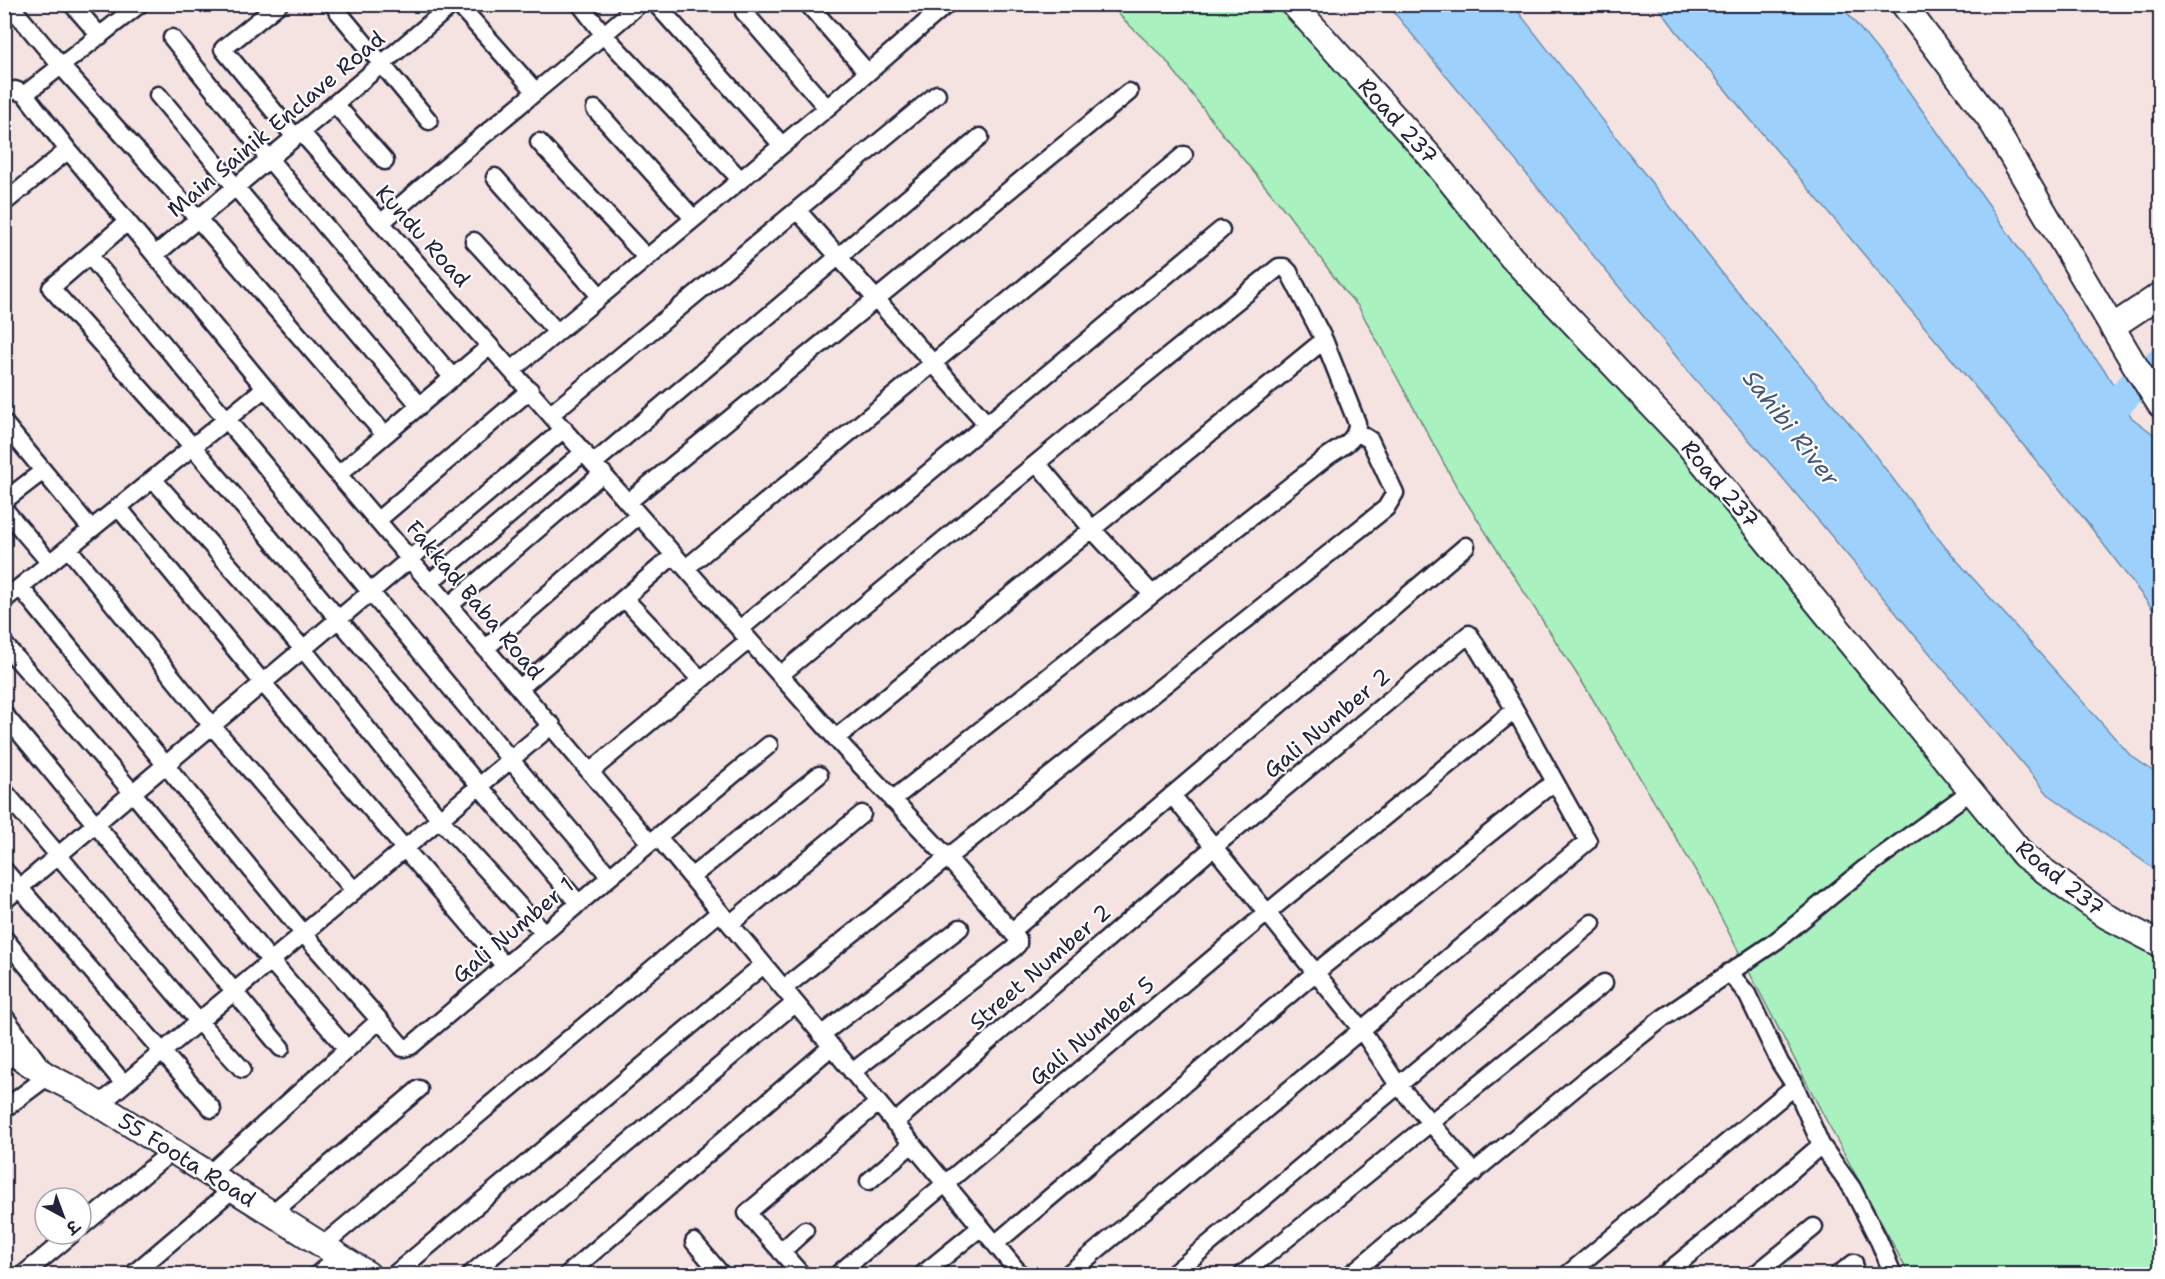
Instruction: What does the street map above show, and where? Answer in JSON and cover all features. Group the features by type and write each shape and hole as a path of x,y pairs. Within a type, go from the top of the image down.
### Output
{"street":[{"path":"9,4 385,435"},
{"path":"72,4 100,36"},
{"name":"Kundu Road","path":"279,4 223,49 298,135 381,223 530,390 891,800 947,857 1012,931"},
{"name":"Main Sainik Enclave Road","path":"155,255 453,4"},
{"path":"458,4 536,93"},
{"path":"580,4 604,35 740,179"},
{"path":"381,223 639,4"},
{"path":"656,4 781,144"},
{"path":"808,4 867,72"},
{"path":"512,370 827,108 947,4"},
{"name":"Road 237","path":"1293,4 1430,156 1511,257 1685,441 2024,856 2106,916 2160,944"},
{"path":"1903,4 1989,118 2160,405"},
{"path":"15,92 61,66 138,5"},
{"path":"336,9 429,121"},
{"path":"744,12 827,108"},
{"path":"172,38 269,159 453,378"},
{"name":"Fakkad Baba Road","path":"4,76 15,92 68,150 265,388 591,771 725,918 1019,1274"},
{"path":"628,502 1129,92"},
{"path":"551,414 937,94"},
{"path":"158,95 420,406"},
{"path":"335,104 385,161"},
{"path":"595,109 693,218"},
{"path":"430,582 593,463 980,137"},
{"path":"539,142 646,257"},
{"path":"4,203 68,150"},
{"path":"686,568 1184,154"},
{"path":"495,177 600,296"},
{"path":"797,210 987,424"},
{"path":"127,222 51,288 193,447 579,904"},
{"path":"591,771 701,680 745,635 987,424 1221,230"},
{"path":"474,241 557,332"},
{"path":"89,255 610,877"},
{"path":"780,675 1279,267 1284,267 1289,272 1324,340 1357,423 1357,432 1353,438 891,800"},
{"path":"2112,327 2160,295"},
{"path":"836,738 1324,340"},
{"path":"339,474 490,346"},
{"path":"4,600 265,388"},
{"path":"378,520 530,390"},
{"path":"4,423 91,529"},
{"path":"4,901 564,429"},
{"path":"784,988 1386,508 1395,493 1370,440 1357,432"},
{"path":"450,605 593,463"},
{"path":"1037,463 1091,528 1152,594"},
{"path":"4,501 43,471"},
{"path":"153,479 303,649 439,818 544,933"},
{"path":"118,507 264,683 505,966"},
{"path":"4,509 50,563"},
{"path":"486,648 639,515"},
{"path":"852,1071 1013,949 1018,944 1018,939 1012,931 1466,546"},
{"path":"68,548 212,726 354,890"},
{"path":"520,688 674,555"},
{"path":"20,587 303,933 382,1023 373,1026 209,1174"},
{"path":"624,598 701,680"},
{"name":"Gali Number 2","path":"1215,846 1469,634 1515,710"},
{"path":"4,644 133,793 347,1050"},
{"path":"1068,1275 1588,841 1515,710"},
{"name":"Gali Number 5","path":"838,1275 1268,912 1515,710"},
{"path":"4,714 280,1048"},
{"path":"99,1105 552,725"},
{"name":"Gali Number 1","path":"382,1023 403,1048 411,1047 769,745"},
{"path":"690,877 819,775"},
{"path":"995,1244 1316,972 1554,782"},
{"path":"1351,1275 1587,1078 1663,1018 1776,941 1864,869 1971,790"},
{"path":"4,791 198,1021 242,1069"},
{"path":"1172,795 1361,1029 1398,1085 1474,1173"},
{"path":"318,1275 331,1251 725,918 862,814"},
{"name":"Street Number 2","path":"894,1123 1215,846"},
{"path":"4,870 212,1109"},
{"path":"1173,1275 1592,923"},
{"path":"568,1275 826,1041 960,928"},
{"path":"4,938 124,1084"},
{"path":"395,1275 763,965"},
{"path":"1729,972 1747,994 1780,1063 1795,1086 1821,1144 1852,1188 1879,1241 1893,1275"},
{"path":"1243,1275 1604,983"},
{"path":"471,1275 795,1003"},
{"path":"4,1016 48,1076 4,1109"},
{"name":"55 Foota Road","path":"4,1047 273,1213 368,1275"},
{"path":"1568,1275 1795,1086"},
{"path":"273,1213 419,1089"},
{"path":"801,1275 747,1214 878,1103"},
{"path":"869,1181 912,1144"},
{"path":"1665,1275 1821,1144"},
{"path":"93,1217 172,1151"},
{"path":"134,1275 233,1189"},
{"path":"923,1275 981,1227"},
{"path":"1756,1275 1814,1227"},
{"path":"781,1252 805,1230"},
{"path":"693,1242 721,1275"},
{"path":"24,1275 58,1246"},
{"path":"1839,1275 1854,1263"}],"green space":[{"path":"1111,5 1288,5 1669,430 1940,768 2012,863 2083,914 2160,956 2160,1274 1909,1274 1703,883 1589,693 1458,489 1358,306 1164,58"}],"water":[{"name":"Sahibi River","path":"1388,5 1513,5 1729,282 1861,437 1945,547 2130,755 2160,776 2160,873 2048,794 1776,470 1693,377"},
{"path":"1657,5 1841,5 1895,72 1989,205 2085,346 2104,369 2132,418 2160,439 2160,619 2086,521 1677,32"}],"waterway":[{"path":"2096,430 2094,427 2135,384 2160,364"}]}
